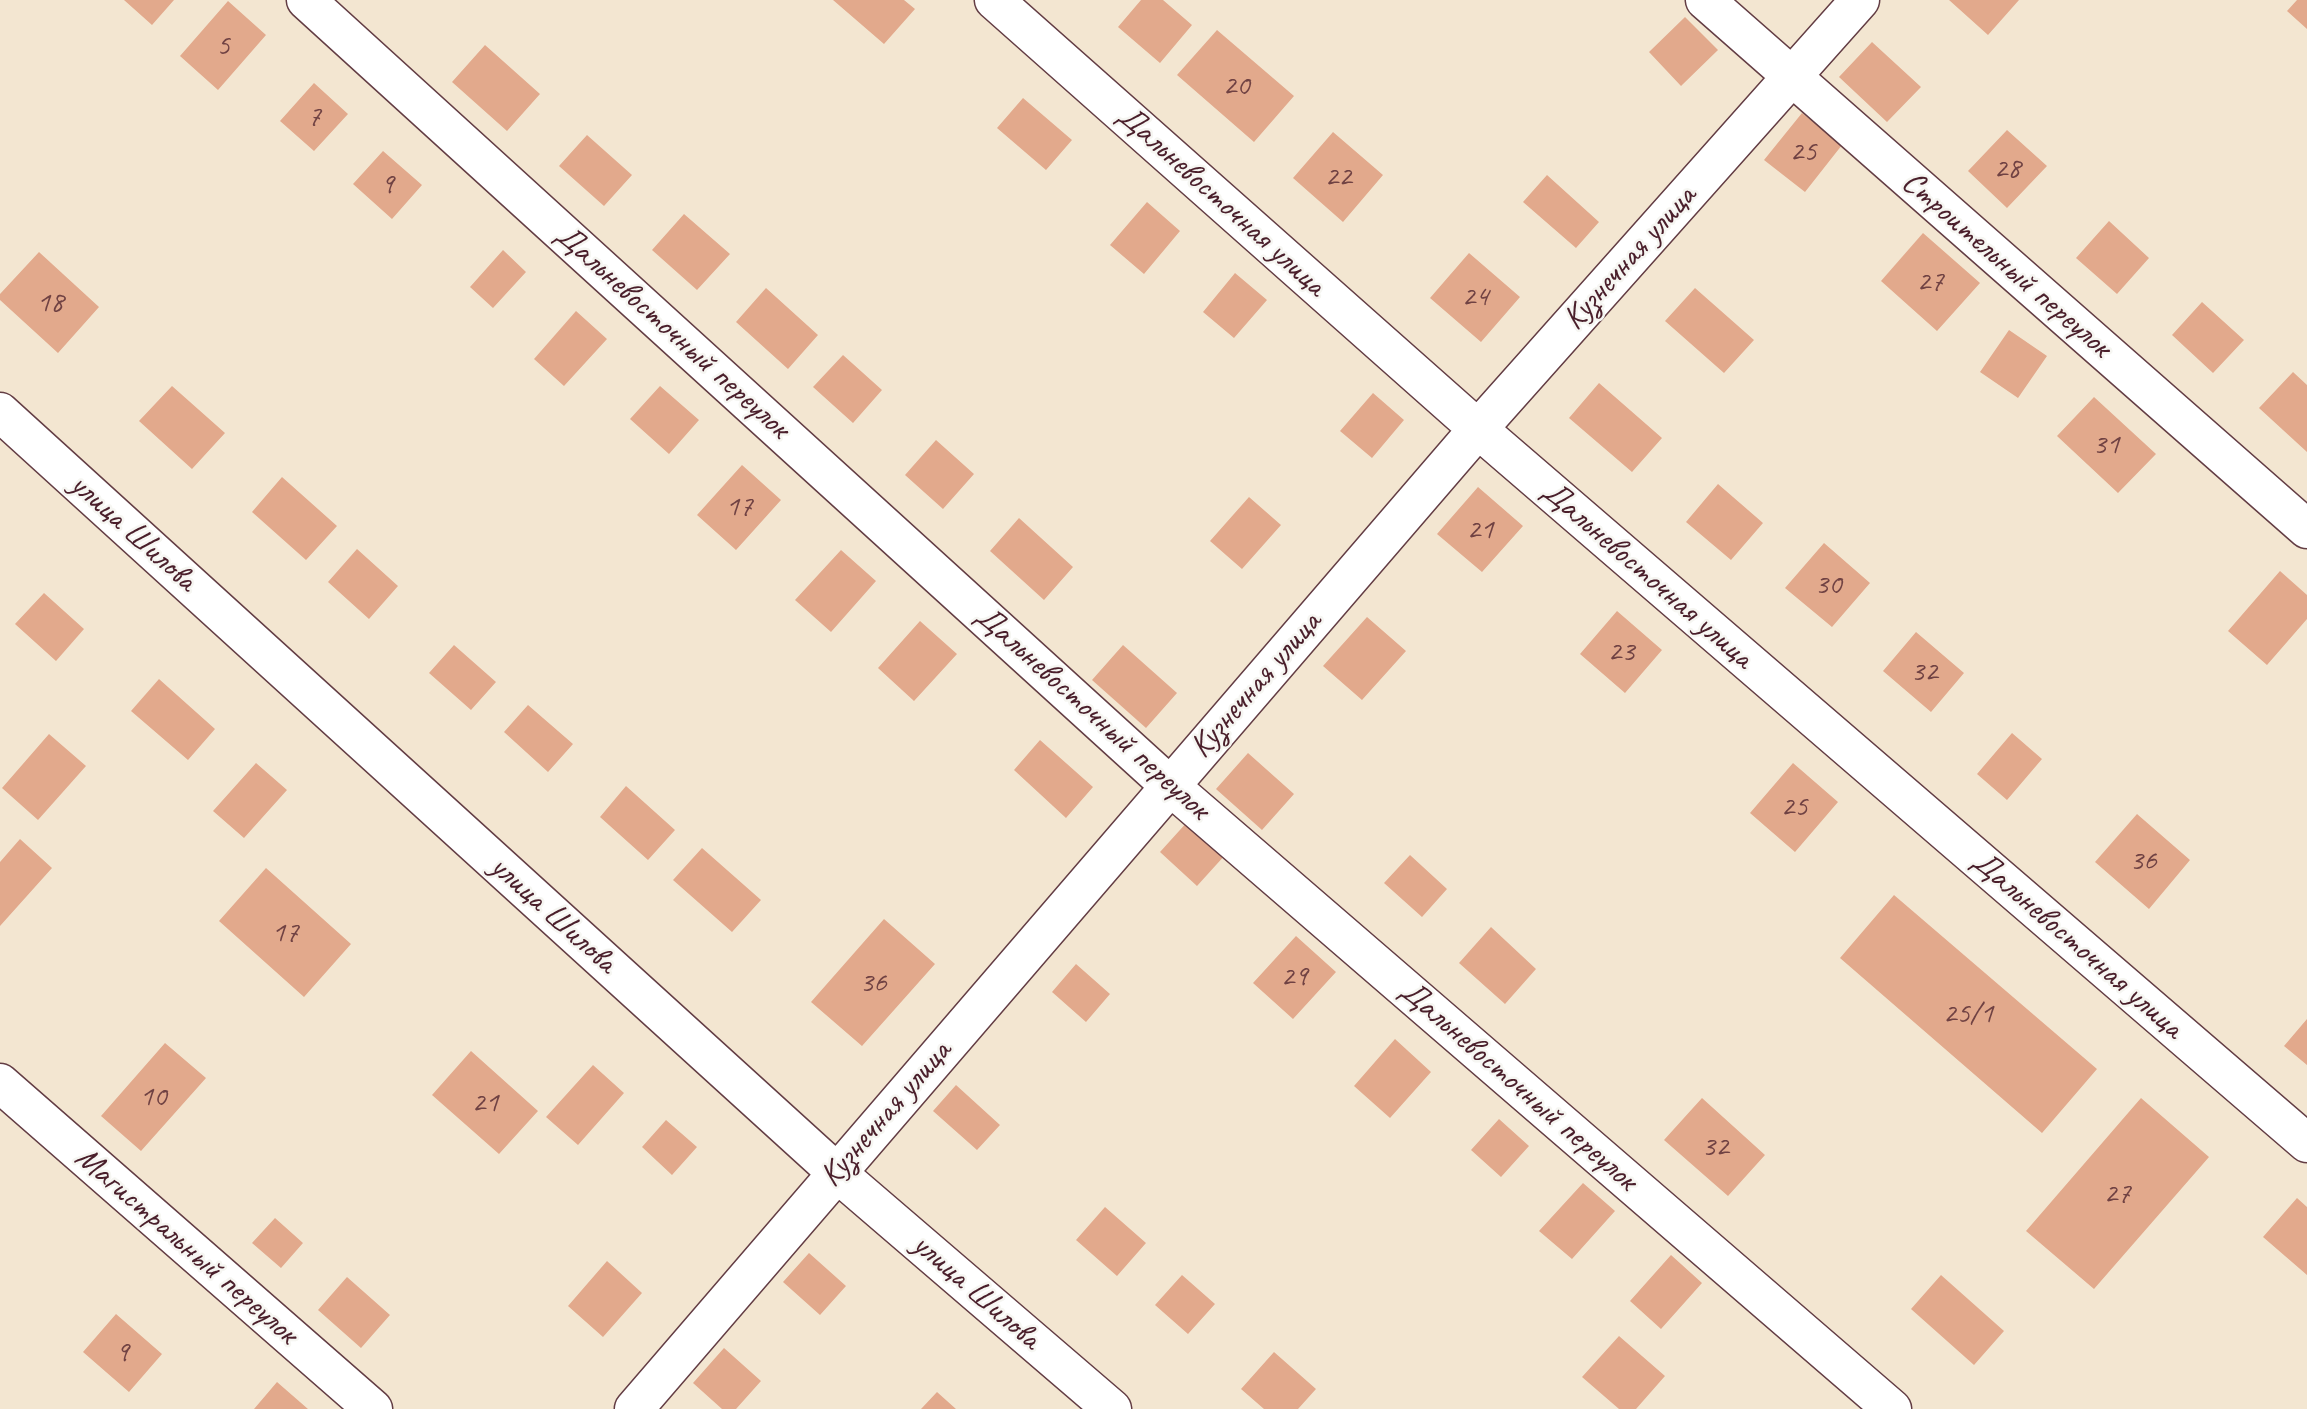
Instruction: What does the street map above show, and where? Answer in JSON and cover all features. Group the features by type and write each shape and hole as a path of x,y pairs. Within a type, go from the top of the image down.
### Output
{"street":[{"name":"Дальневосточный переулок","path":"306,0 1169,785 1892,1409"},
{"name":"Дальневосточная улица","path":"994,0 1478,429 2307,1143"},
{"name":"Строительный переулок","path":"1705,0 2307,529"},
{"name":"Кузнечная улица","path":"634,1409 1478,429 1860,0"},
{"name":"улица Шилова","path":"0,412 836,1172 1112,1409"},
{"name":"Магистральный переулок","path":"0,1083 373,1409"}],"building":[{"path":"124,0 174,0 152,25"},
{"path":"833,0 904,0 915,9 884,44"},
{"path":"1141,0 1163,0 1192,25 1160,63 1118,27"},
{"path":"1949,0 2019,0 1988,35"},
{"path":"2297,0 2307,0 2307,29 2287,11"},
{"path":"228,1 266,35 218,90 180,56"},
{"path":"1685,17 1718,50 1681,86 1649,52"},
{"path":"1217,30 1294,96 1254,142 1177,75"},
{"path":"1872,42 1921,87 1887,122 1839,77"},
{"path":"485,45 540,94 507,131 452,82"},
{"path":"314,83 348,114 314,151 280,121"},
{"path":"1023,98 1072,140 1046,170 997,128"},
{"path":"1802,113 1842,145 1805,192 1764,160"},
{"path":"2007,130 2047,166 2007,208 1968,171"},
{"path":"1333,132 1383,175 1343,222 1293,178"},
{"path":"587,135 632,175 604,206 559,166"},
{"path":"383,151 422,185 392,219 353,184"},
{"path":"1547,175 1599,222 1576,248 1523,202"},
{"path":"1147,202 1180,231 1144,274 1110,245"},
{"path":"684,214 730,254 697,290 652,250"},
{"path":"2109,221 2149,258 2117,294 2076,258"},
{"path":"1923,233 1980,283 1937,331 1881,281"},
{"path":"503,250 526,272 493,308 470,287"},
{"path":"39,252 99,307 58,353 0,300 0,294"},
{"path":"1469,253 1520,297 1481,342 1430,298"},
{"path":"1235,273 1267,300 1234,338 1203,312"},
{"path":"766,288 818,335 788,369 736,322"},
{"path":"1695,288 1754,340 1724,373 1665,321"},
{"path":"2202,302 2244,340 2213,373 2172,335"},
{"path":"576,311 607,339 564,386 534,359"},
{"path":"2009,330 2047,356 2018,398 1980,372"},
{"path":"843,355 882,390 853,423 813,387"},
{"path":"2293,372 2307,385 2307,452 2259,408"},
{"path":"1599,383 1662,438 1632,472 1569,418"},
{"path":"172,386 225,433 192,469 139,421"},
{"path":"660,386 699,420 669,454 630,419"},
{"path":"1373,393 1404,420 1372,458 1340,431"},
{"path":"2094,397 2156,454 2118,493 2057,436"},
{"path":"936,440 974,474 943,509 905,475"},
{"path":"742,465 781,500 736,550 697,515"},
{"path":"282,477 337,526 306,560 252,512"},
{"path":"1718,484 1763,523 1731,560 1686,522"},
{"path":"1478,487 1523,526 1482,572 1437,534"},
{"path":"1249,497 1281,525 1242,569 1210,541"},
{"path":"1019,518 1073,567 1044,600 990,551"},
{"path":"1824,543 1870,583 1832,627 1785,588"},
{"path":"357,549 398,586 369,619 328,582"},
{"path":"841,550 876,581 831,632 795,600"},
{"path":"2280,571 2307,595 2307,619 2267,665 2228,631"},
{"path":"44,593 84,629 56,661 15,624"},
{"path":"1617,611 1662,650 1625,693 1580,654"},
{"path":"1367,617 1406,651 1362,700 1323,666"},
{"path":"920,621 957,654 914,701 878,668"},
{"path":"1916,632 1964,673 1931,712 1883,671"},
{"path":"454,645 496,682 471,710 429,673"},
{"path":"1123,645 1177,693 1146,728 1092,680"},
{"path":"159,679 215,729 188,760 131,711"},
{"path":"528,705 573,744 548,772 504,732"},
{"path":"2012,733 2042,759 2007,800 1977,774"},
{"path":"49,734 86,766 38,820 2,788"},
{"path":"1040,740 1093,787 1066,818 1014,770"},
{"path":"1248,753 1294,794 1262,830 1216,789"},
{"path":"256,763 287,790 244,838 213,811"},
{"path":"1793,763 1838,802 1795,852 1750,813"},
{"path":"626,786 675,830 648,860 600,817"},
{"path":"2137,814 2190,860 2149,909 2095,862"},
{"path":"1189,820 1226,854 1197,886 1160,852"},
{"path":"20,839 52,868 0,926 0,862"},
{"path":"702,848 761,900 732,932 673,880"},
{"path":"1410,855 1447,889 1422,917 1384,883"},
{"path":"266,868 351,944 304,997 219,921"},
{"path":"1894,895 2097,1069 2042,1133 1840,958"},
{"path":"884,919 935,964 862,1046 811,1002"},
{"path":"1491,927 1536,969 1505,1004 1459,963"},
{"path":"1296,936 1336,972 1293,1019 1253,983"},
{"path":"1076,964 1110,994 1086,1022 1052,992"},
{"path":"2307,1019 2307,1065 2284,1046"},
{"path":"1395,1039 1431,1072 1390,1118 1354,1086"},
{"path":"165,1043 206,1078 141,1151 101,1116"},
{"path":"471,1051 538,1111 499,1154 432,1095"},
{"path":"593,1065 624,1093 578,1145 546,1117"},
{"path":"956,1085 1000,1125 977,1150 933,1111"},
{"path":"1702,1098 1765,1155 1728,1196 1664,1140"},
{"path":"2141,1098 2209,1157 2094,1289 2026,1231"},
{"path":"1499,1119 1529,1146 1501,1177 1471,1150"},
{"path":"666,1120 697,1147 672,1175 642,1147"},
{"path":"1583,1183 1615,1211 1572,1259 1539,1231"},
{"path":"2297,1198 2307,1207 2307,1275 2263,1237"},
{"path":"1105,1207 1146,1243 1117,1276 1076,1240"},
{"path":"275,1218 303,1243 281,1268 252,1243"},
{"path":"809,1253 846,1286 820,1315 783,1282"},
{"path":"1671,1255 1702,1283 1661,1329 1630,1301"},
{"path":"607,1261 642,1293 603,1337 568,1306"},
{"path":"1182,1275 1215,1304 1188,1334 1155,1305"},
{"path":"1941,1275 2004,1331 1974,1365 1911,1309"},
{"path":"347,1277 390,1315 361,1348 318,1310"},
{"path":"116,1314 162,1354 129,1392 83,1352"},
{"path":"1619,1336 1665,1376 1636,1409 1619,1409 1582,1377"},
{"path":"724,1348 761,1381 736,1409 722,1409 693,1383"},
{"path":"1274,1352 1316,1389 1298,1409 1264,1409 1241,1389"},
{"path":"277,1382 308,1409 254,1409"},
{"path":"937,1392 956,1409 921,1409"}]}
